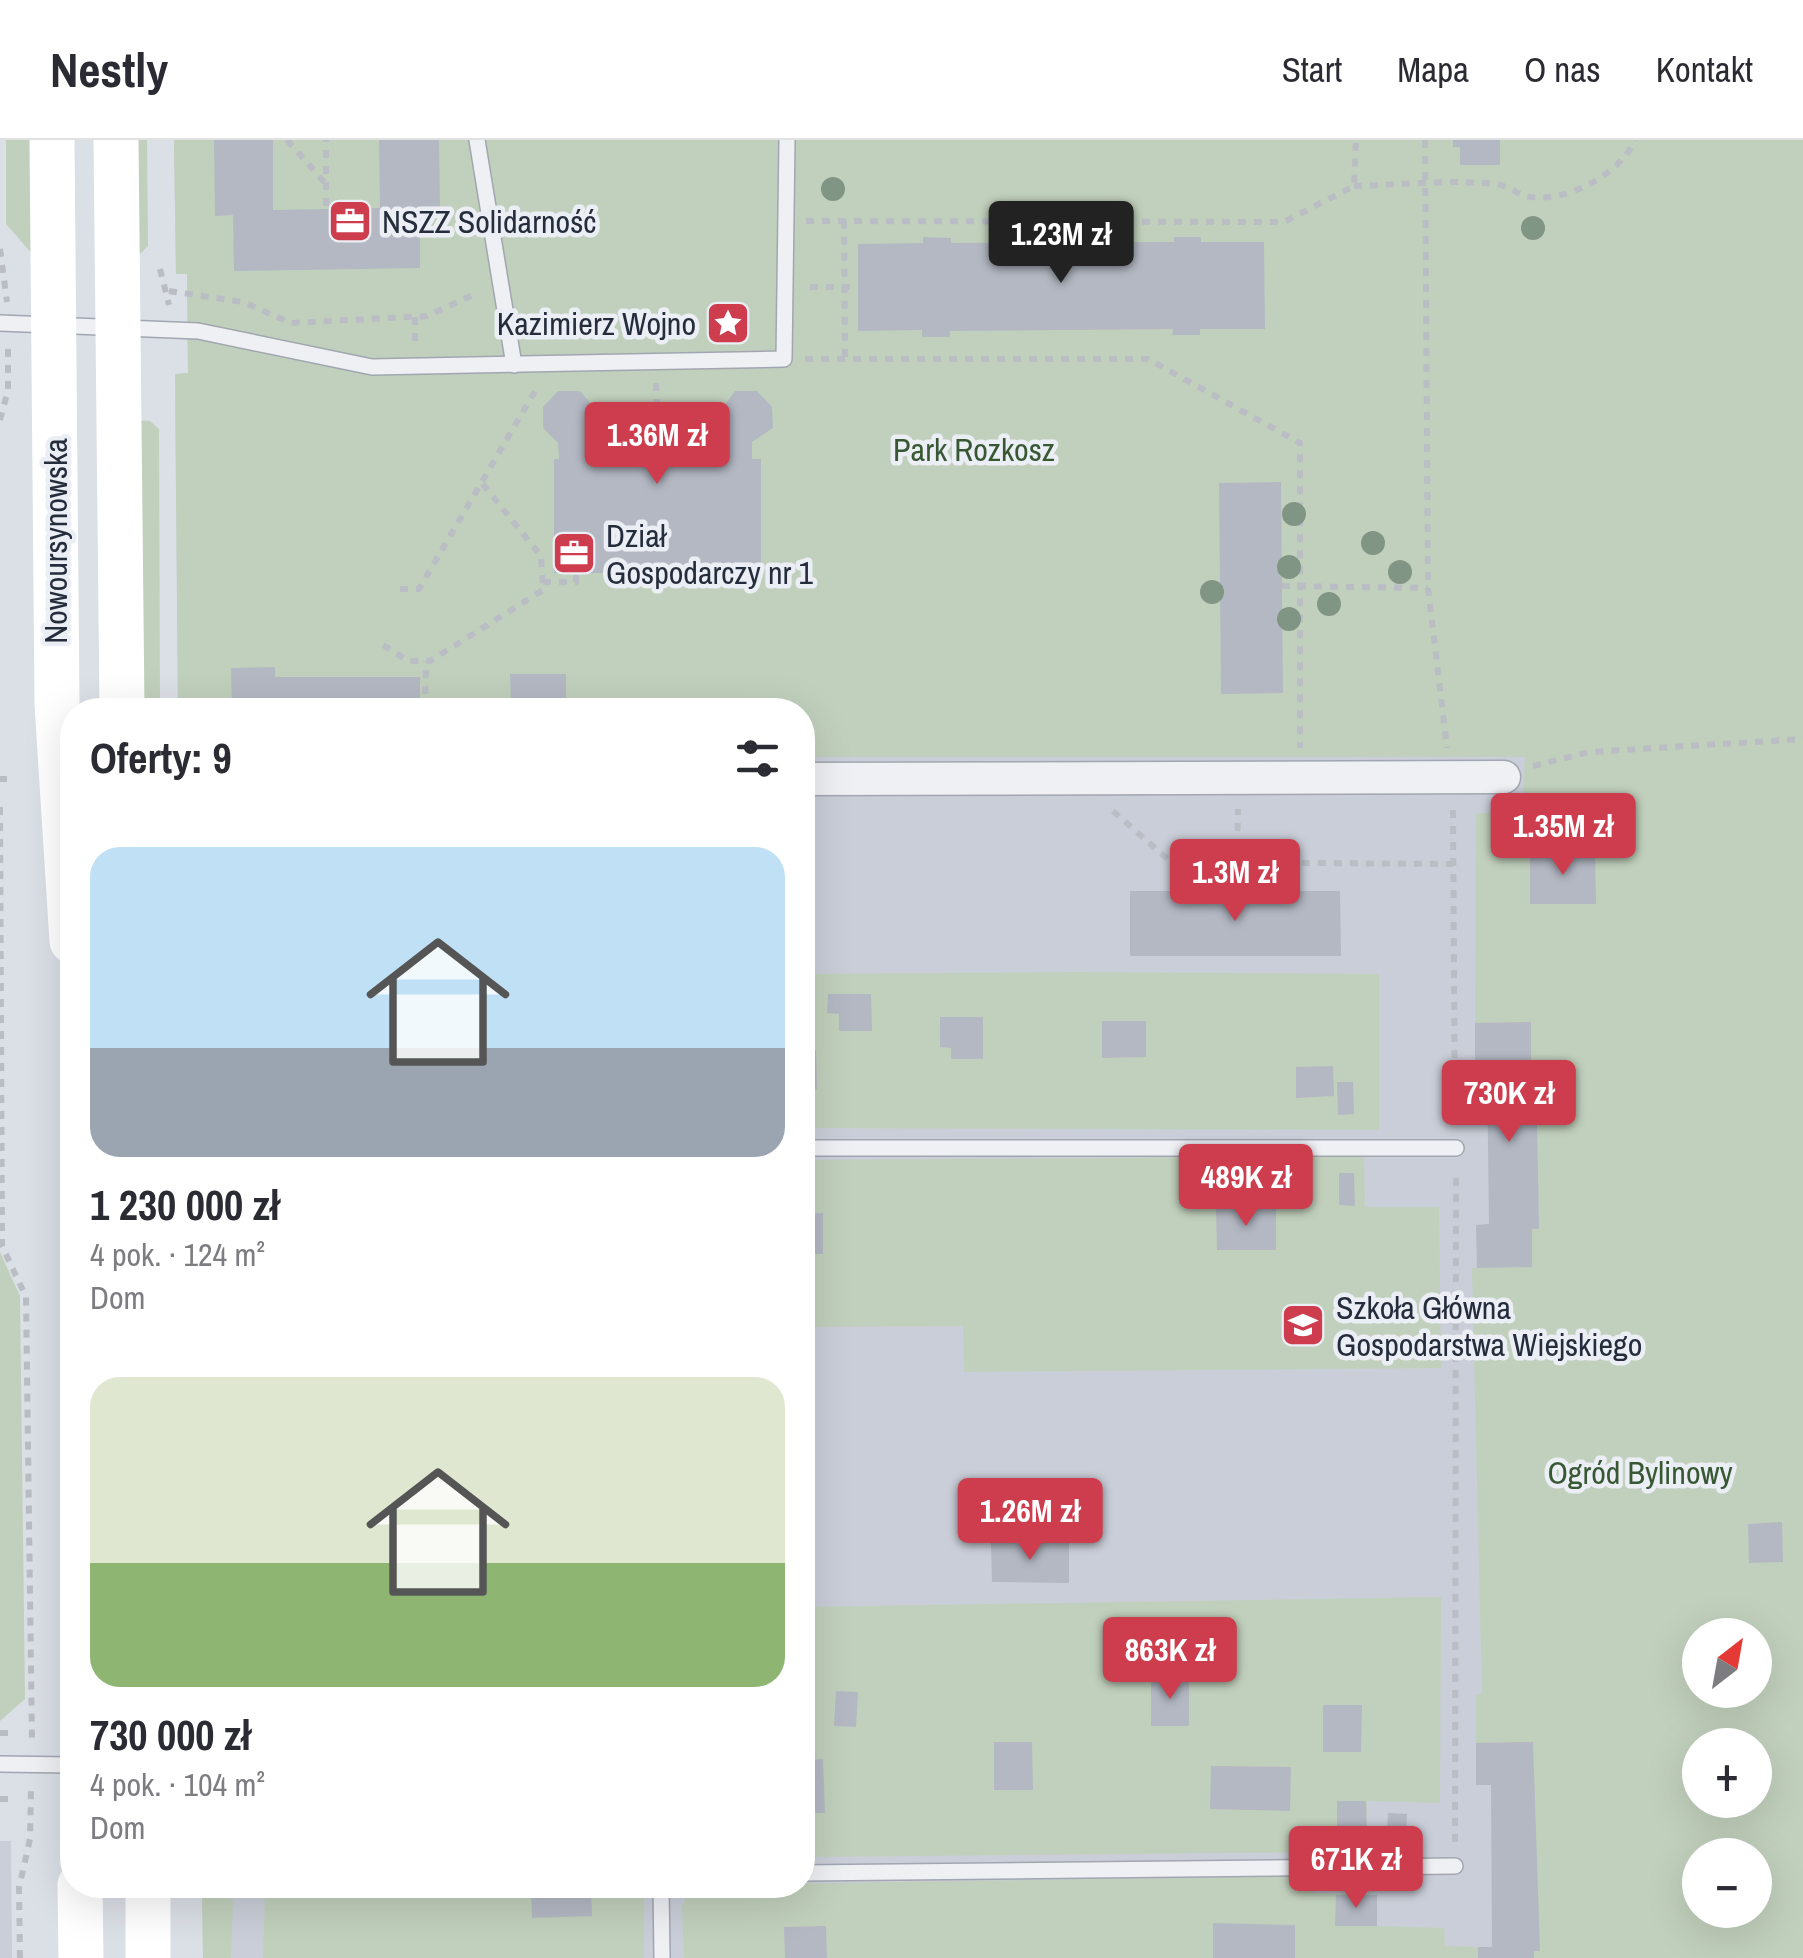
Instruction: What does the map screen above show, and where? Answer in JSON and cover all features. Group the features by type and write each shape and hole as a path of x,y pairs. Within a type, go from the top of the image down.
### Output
{"street":[{"name":"Nowoursynowska","path":"52,140 60,764"},
{"name":"Nowoursynowska","path":"116,140 122,698"},
{"path":"815,778 1504,777"},
{"path":"80,1898 80,1958"},
{"path":"148,1898 148,1958"}],"lane":[{"path":"477,140 514,365"},
{"path":"0,324 198,330 372,367 784,359 787,140"},
{"path":"815,1148 1456,1148"},
{"path":"0,1764 60,1764"},
{"path":"815,1873 1454,1866"},
{"path":"661,1898 662,1958"}],"path":[{"path":"287,140 326,185"},
{"path":"326,140 326,206"},
{"path":"1354,186 1356,140"},
{"path":"1425,140 1428,588 1450,776 1453,864 1454,1866"},
{"path":"786,221 1284,222 1354,186 1498,184 1531,197 1549,197 1597,180 1628,153 1634,140"},
{"path":"844,221 845,359"},
{"path":"0,250 7,302"},
{"path":"160,269 169,292 169,306"},
{"path":"169,292 242,302 291,323 427,316 501,282"},
{"path":"785,287 858,287"},
{"path":"1,416 8,356"},
{"path":"784,359 1148,359 1300,443 1300,777"},
{"path":"400,588 419,589 550,364"},
{"path":"383,645 408,661 426,662 543,590 541,556 482,482"},
{"path":"543,582 576,582 576,573"},
{"path":"1282,586 1428,588"},
{"path":"425,698 426,662"},
{"path":"1504,777 1589,752 1803,740"},
{"path":"1237,862 1239,777"},
{"path":"1076,778 1171,862 1453,864"},
{"path":"0,807 2,1246 26,1297 32,1739"},
{"path":"0,1733 16,1733"},
{"path":"20,1958 19,1888 30,1839 31,1789"},
{"path":"0,1799 15,1799"}],"shaded area":[{"name":"Szkoła Główna Gospodarstwa Wiejskiego","path":"174,140 1666,140 1522,813 1476,814 1803,1014 1803,1958 203,1958 202,1898 815,1898 815,698 178,698 175,374 188,373 187,274 176,274"},
{"path":"0,1841 11,1841 12,1958 0,1958"}],"green space":[{"path":"6,140 33,140 34,256 6,224"},
{"path":"136,140 147,140 148,246 140,254 133,254"},
{"name":"Park Rozkosz","path":"174,140 1803,140 1803,1958 1534,1958 1534,1951 1539,1950 1533,1743 1476,1743 1476,1695 1482,1694 1472,1268 1532,1267 1532,1229 1539,1228 1536,1063 1531,1062 1531,1023 1475,1023 1476,813 1522,813 1525,757 815,757 815,698 178,698 175,374 188,373 187,274 176,274"},
{"path":"136,420 150,421 159,429 160,698 140,698"},
{"path":"815,974 1379,974 1379,1130 815,1128"},
{"path":"1364,1156 1365,1207 1439,1207 1441,1368 964,1372 963,1326 815,1327 815,1160"},
{"path":"0,1252 20,1296 25,1699 0,1721"},
{"path":"1441,1597 1440,1803 1367,1801 1367,1839 1337,1839 1324,1852 815,1857 815,1607"},
{"path":"1301,1876 1315,1893 1377,1895 1377,1926 1444,1928 1445,1946 1478,1947 1478,1958 684,1958 682,1907 686,1898 815,1898 815,1883"},
{"path":"202,1898 230,1898 233,1902 231,1958 203,1958"},
{"path":"265,1898 644,1898 644,1958 263,1958"}],"building":[{"path":"214,140 273,140 273,210 380,208 379,140 439,140 440,211 420,212 420,268 234,271 233,215 215,216"},
{"path":"1453,140 1500,140 1500,165 1460,165 1460,147 1453,147"},
{"path":"923,237 951,238 951,243 1174,242 1174,237 1201,237 1201,242 1264,242 1265,329 1200,329 1200,335 1172,335 1173,329 950,331 950,337 922,337 922,330 858,331 858,244 923,243"},
{"path":"558,391 580,391 596,410 721,410 735,391 757,391 772,407 773,428 752,442 752,459 761,459 761,573 554,573 554,459 559,459 558,443 543,428 543,407"},
{"path":"1281,482 1283,693 1221,694 1219,483"},
{"path":"275,667 275,677 420,677 420,698 232,698 231,668"},
{"path":"510,674 566,674 566,698 511,698"},
{"path":"1530,851 1595,851 1596,904 1530,904"},
{"path":"1130,891 1340,891 1341,956 1130,956"},
{"path":"828,994 871,994 872,1031 839,1031 839,1014 827,1013"},
{"path":"940,1017 983,1017 983,1059 951,1059 951,1048 940,1047"},
{"path":"1102,1021 1146,1021 1146,1057 1102,1058"},
{"path":"1531,1022 1531,1062 1536,1062 1539,1229 1532,1229 1532,1267 1477,1268 1476,1225 1489,1224 1487,1066 1475,1066 1475,1023"},
{"path":"1333,1066 1334,1096 1296,1098 1296,1067"},
{"path":"1337,1082 1353,1082 1354,1114 1338,1115"},
{"path":"1339,1173 1354,1173 1355,1206 1339,1205"},
{"path":"1216,1209 1276,1209 1276,1250 1217,1250"},
{"path":"815,1213 823,1213 823,1254 815,1254"},
{"path":"1782,1522 1783,1562 1749,1563 1748,1524"},
{"path":"991,1543 1069,1543 1069,1583 992,1582"},
{"path":"1151,1678 1189,1678 1189,1726 1151,1726"},
{"path":"836,1691 858,1692 856,1727 834,1726"},
{"path":"1323,1705 1362,1705 1361,1752 1323,1752"},
{"path":"994,1742 1032,1742 1033,1790 994,1790"},
{"path":"1533,1742 1540,1951 1534,1951 1534,1958 1478,1958 1478,1947 1492,1947 1491,1785 1476,1785 1476,1743"},
{"path":"815,1759 823,1759 825,1813 815,1813"},
{"path":"1211,1766 1291,1767 1290,1811 1210,1809"},
{"path":"1337,1801 1366,1801 1367,1839 1337,1839"},
{"path":"1388,1813 1407,1814 1406,1835 1387,1834"},
{"path":"1336,1895 1377,1895 1377,1926 1335,1926"},
{"path":"531,1898 591,1898 592,1916 532,1918"},
{"path":"1213,1923 1295,1925 1295,1958 1213,1958"},
{"path":"826,1926 827,1958 785,1958 784,1927"}],"place":[{"name":"NSZZ Solidarność","path":"350,221"},
{"name":"Kazimierz Wojno","path":"728,323"},
{"name":"Dział Gospodarczy nr 1","path":"574,553"},
{"name":"Szkoła Główna Gospodarstwa Wiejskiego","path":"1303,1325"}],"park label":[{"name":"Ogród Bylinowy","path":"1640,1472"}]}
